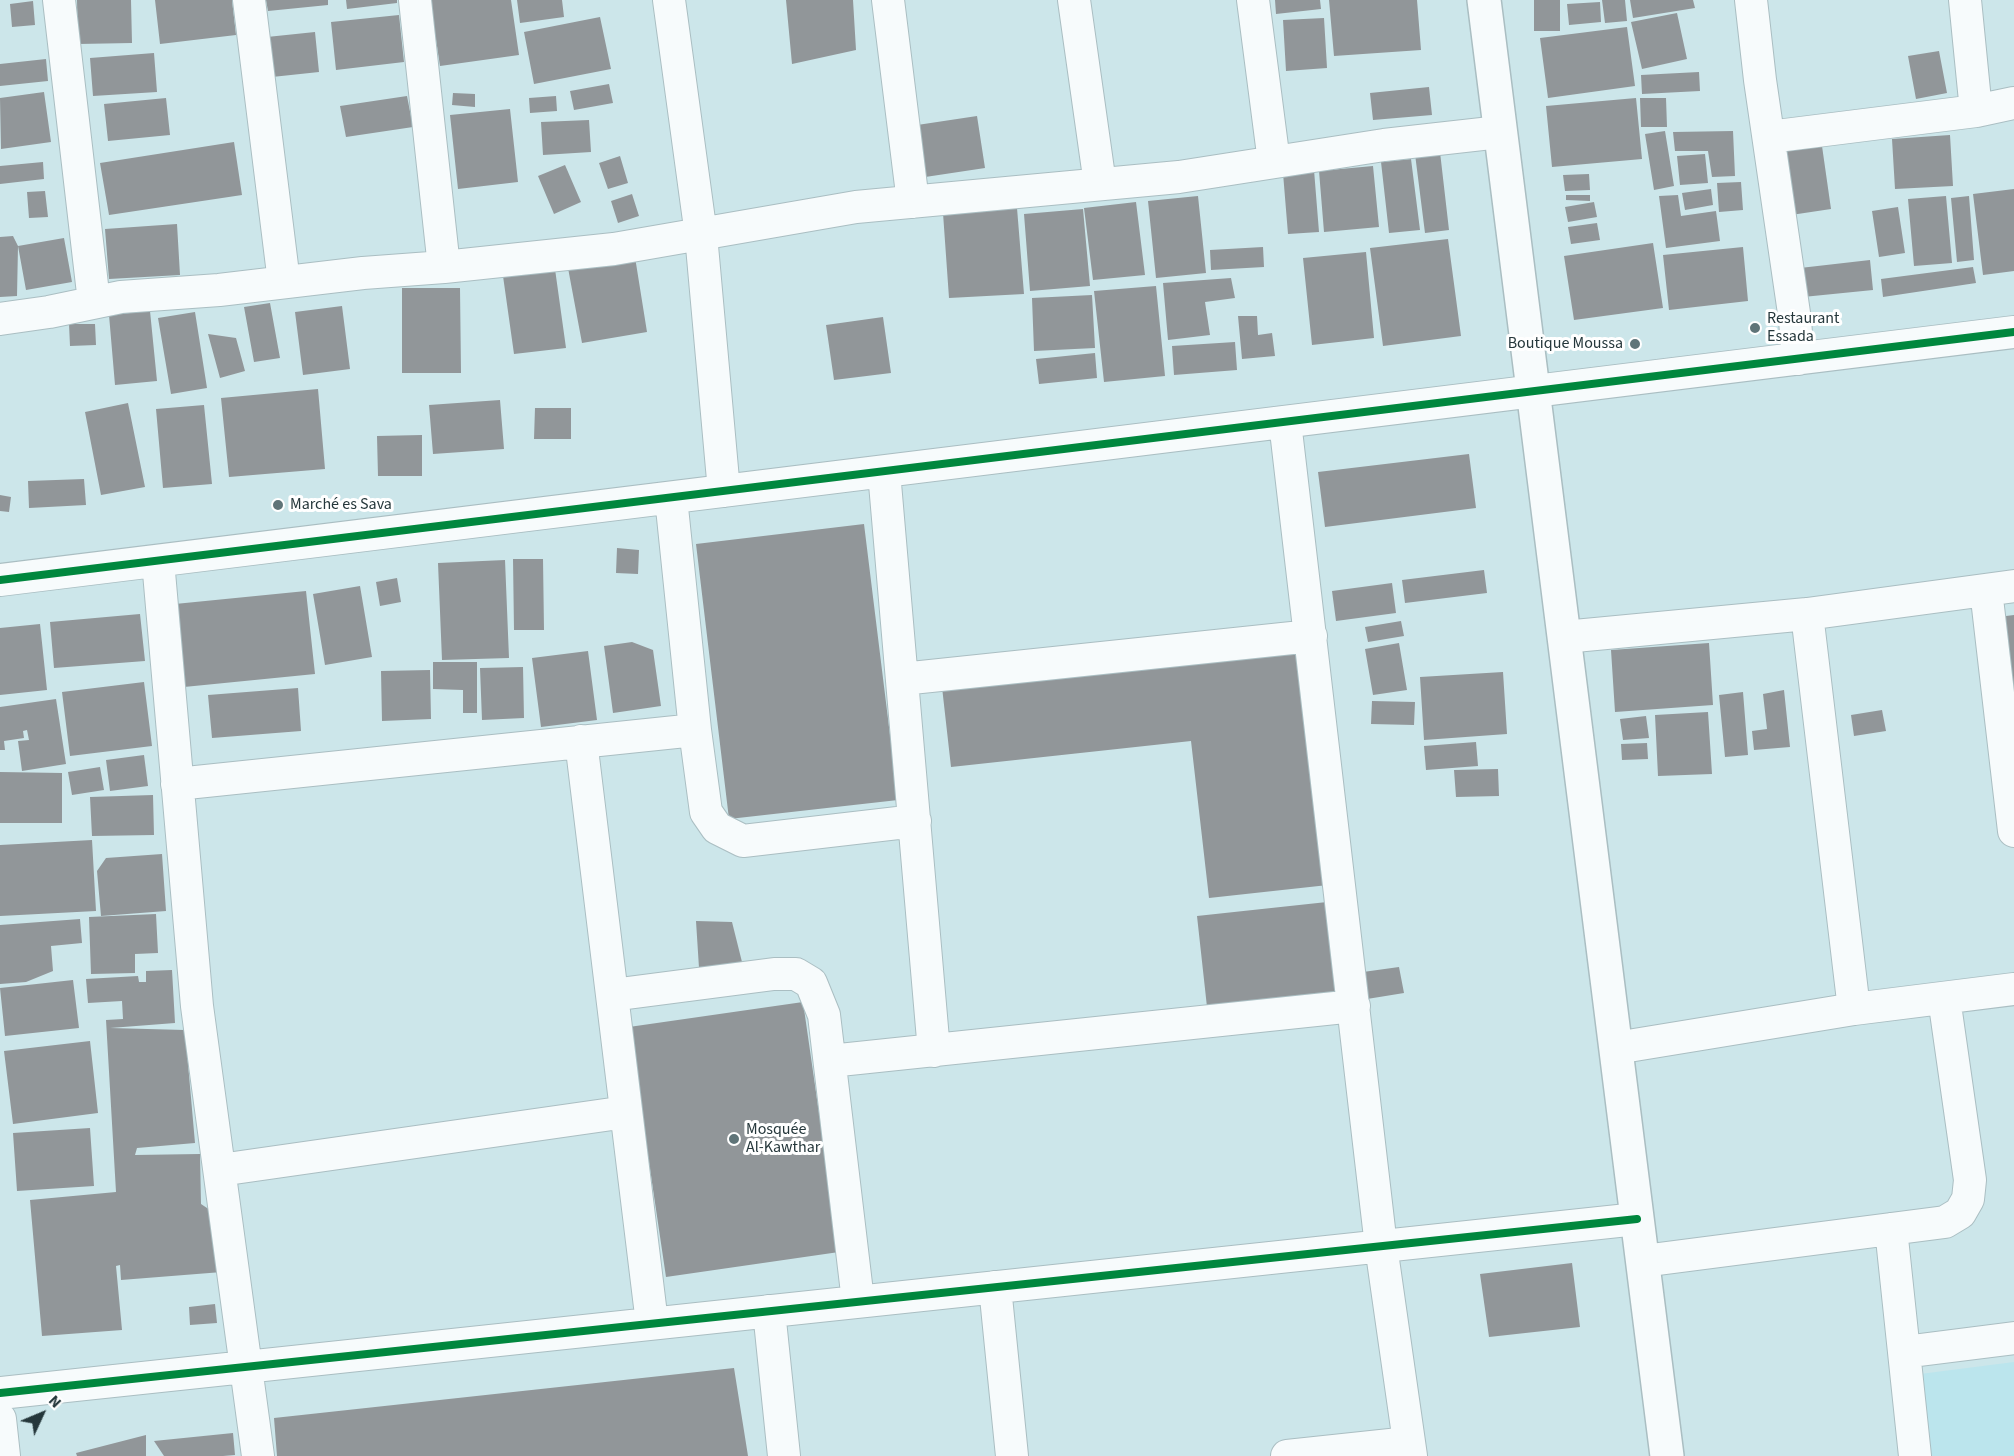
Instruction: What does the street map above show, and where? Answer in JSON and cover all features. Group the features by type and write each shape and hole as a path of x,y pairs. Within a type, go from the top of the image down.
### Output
{"street":[{"path":"59,0 94,302"},
{"path":"249,0 284,282"},
{"path":"415,0 444,267"},
{"path":"669,0 701,235 724,491"},
{"path":"888,0 913,202"},
{"path":"1074,0 1100,184"},
{"path":"1252,0 1274,162"},
{"path":"1484,0 1668,1456"},
{"path":"1751,0 1795,320 1798,358"},
{"path":"1965,0 1977,111"},
{"path":"1769,137 1977,111 2014,103"},
{"path":"0,319 49,312 121,297 219,290 363,273 614,249 856,207 1179,177 1384,145 1500,132"},
{"path":"0,580 2014,332"},
{"path":"1285,422 1381,1246 1410,1449 1287,1456"},
{"path":"884,471 934,1051"},
{"path":"671,498 706,812 717,828 743,841 915,820"},
{"path":"158,561 197,1006 258,1456"},
{"path":"1564,637 1807,614 2000,588 2014,831"},
{"path":"1807,614 1854,1009"},
{"path":"902,679 1311,636"},
{"path":"177,784 695,729"},
{"path":"581,741 652,1323"},
{"path":"612,995 774,974 796,974 811,983 824,1015 858,1301"},
{"path":"1616,1048 1854,1009 2014,989"},
{"path":"1643,1261 1945,1222 1960,1213 1968,1199 1970,1180 1944,998"},
{"path":"830,1061 1354,1006"},
{"path":"220,1170 626,1112"},
{"path":"0,1393 1637,1219"},
{"path":"1891,1229 1916,1456"},
{"path":"994,1287 1012,1456"},
{"path":"769,1311 784,1456"},
{"path":"1904,1352 2014,1338"},
{"path":"0,1419 4,1456"}],"shaded area":[{"path":"2014,1362 2014,1456 1930,1456 1920,1374"}],"building":[{"path":"77,0 131,0 132,43 78,44"},
{"path":"155,0 232,0 236,35 160,44"},
{"path":"266,0 328,0 328,5 268,11"},
{"path":"346,0 397,0 397,3 347,9"},
{"path":"430,0 511,0 519,55 440,66"},
{"path":"517,0 562,0 564,17 520,23"},
{"path":"786,0 853,0 856,50 792,64"},
{"path":"1275,0 1320,0 1321,9 1276,14"},
{"path":"1329,0 1417,0 1421,50 1334,56"},
{"path":"1534,0 1560,0 1560,31 1534,31"},
{"path":"1602,0 1625,0 1627,21 1605,23"},
{"path":"1630,0 1693,0 1695,8 1633,18"},
{"path":"33,1 35,25 12,27 10,4"},
{"path":"1600,2 1601,22 1569,25 1567,4"},
{"path":"1677,13 1687,59 1642,69 1631,22"},
{"path":"399,15 404,62 336,70 331,22"},
{"path":"600,17 611,69 534,84 524,32"},
{"path":"1324,18 1327,68 1286,71 1283,20"},
{"path":"1627,27 1635,86 1548,98 1540,38"},
{"path":"315,32 319,72 272,77 267,37"},
{"path":"1939,51 1947,93 1916,99 1908,56"},
{"path":"154,53 157,92 93,96 90,58"},
{"path":"46,59 48,81 0,86 0,64"},
{"path":"1699,72 1700,91 1642,94 1641,75"},
{"path":"609,84 613,103 574,110 570,91"},
{"path":"1429,87 1432,115 1373,120 1370,93"},
{"path":"44,92 51,142 1,149 0,98"},
{"path":"453,93 475,94 475,107 452,105"},
{"path":"407,96 413,127 346,137 340,106"},
{"path":"556,96 557,111 530,113 529,98"},
{"path":"166,98 170,135 108,141 104,104"},
{"path":"1636,98 1642,159 1552,167 1546,106"},
{"path":"1640,98 1666,98 1667,127 1641,127"},
{"path":"510,109 518,182 458,189 450,115"},
{"path":"977,116 985,168 912,179 904,127"},
{"path":"589,120 591,152 543,155 541,122"},
{"path":"1665,131 1674,186 1654,190 1645,134"},
{"path":"1733,131 1735,176 1712,177 1708,151 1675,151 1673,132"},
{"path":"1950,135 1953,186 1895,189 1892,139"},
{"path":"234,142 242,195 109,215 100,163"},
{"path":"1822,146 1831,209 1791,215 1782,151"},
{"path":"1440,152 1449,230 1425,233 1415,154"},
{"path":"1705,154 1708,183 1680,185 1677,156"},
{"path":"620,156 628,183 608,189 599,163"},
{"path":"1411,159 1420,230 1389,233 1381,162"},
{"path":"43,162 44,179 0,184 0,166"},
{"path":"565,165 581,202 554,214 538,176"},
{"path":"1373,166 1379,227 1324,232 1319,171"},
{"path":"1314,170 1319,232 1288,234 1283,173"},
{"path":"1589,174 1590,190 1565,191 1563,175"},
{"path":"1741,182 1743,210 1719,212 1717,183"},
{"path":"1711,189 1713,205 1685,210 1682,193"},
{"path":"2014,189 2014,271 1983,275 1973,194"},
{"path":"45,191 48,217 29,218 27,192"},
{"path":"632,194 639,216 618,223 611,201"},
{"path":"1566,195 1590,195 1590,201 1566,200"},
{"path":"1678,195 1681,216 1716,211 1720,241 1666,248 1659,196"},
{"path":"1198,196 1206,273 1156,278 1148,201"},
{"path":"1946,196 1952,263 1914,266 1908,199"},
{"path":"1969,196 1974,260 1957,262 1951,198"},
{"path":"1136,202 1145,275 1093,280 1084,208"},
{"path":"1594,202 1597,217 1568,222 1565,207"},
{"path":"1898,207 1905,253 1879,257 1872,211"},
{"path":"1017,208 1024,294 949,298 943,213"},
{"path":"1083,209 1090,286 1030,291 1024,214"},
{"path":"1597,223 1600,240 1571,244 1568,227"},
{"path":"177,224 180,275 109,279 105,229"},
{"path":"13,236 18,246 17,296 0,297 0,237"},
{"path":"64,238 72,282 26,290 18,246"},
{"path":"1448,239 1461,336 1383,346 1370,248"},
{"path":"1653,243 1663,308 1574,320 1564,256"},
{"path":"1263,247 1264,267 1211,270 1210,250"},
{"path":"1743,247 1748,301 1669,310 1663,255"},
{"path":"1366,252 1374,338 1312,345 1303,258"},
{"path":"635,257 647,332 582,343 568,268"},
{"path":"1870,260 1873,290 1803,297 1800,268"},
{"path":"1973,267 1976,283 1883,297 1881,279"},
{"path":"555,269 566,348 514,354 503,276"},
{"path":"1231,278 1235,298 1205,302 1210,335 1168,340 1163,283"},
{"path":"1156,286 1165,376 1104,382 1094,291"},
{"path":"402,288 460,288 461,373 402,373"},
{"path":"1092,295 1095,348 1034,351 1032,298"},
{"path":"270,303 280,358 254,362 244,307"},
{"path":"342,306 350,369 303,375 295,312"},
{"path":"150,311 157,381 115,385 109,315"},
{"path":"195,312 207,388 171,394 158,318"},
{"path":"1238,316 1257,316 1258,335 1272,333 1275,356 1242,359"},
{"path":"883,317 891,373 834,380 826,325"},
{"path":"69,324 95,324 96,345 70,346"},
{"path":"208,334 236,338 245,371 220,378"},
{"path":"1235,342 1237,370 1174,375 1172,346"},
{"path":"1095,353 1097,378 1039,384 1036,359"},
{"path":"318,389 325,469 229,477 221,398"},
{"path":"500,400 504,449 433,454 429,405"},
{"path":"128,403 145,487 101,495 85,412"},
{"path":"204,405 212,484 163,488 156,409"},
{"path":"535,408 571,408 571,439 534,439"},
{"path":"422,435 422,476 378,476 377,436"},
{"path":"1469,454 1476,508 1325,527 1318,472"},
{"path":"84,479 86,505 29,508 28,481"},
{"path":"0,495 11,497 9,512 0,511"},
{"path":"864,524 898,800 729,819 696,544"},
{"path":"617,548 639,550 638,574 616,573"},
{"path":"513,559 543,559 544,630 514,630"},
{"path":"505,560 509,658 442,660 438,563"},
{"path":"1484,570 1487,593 1405,603 1402,580"},
{"path":"397,578 401,602 380,606 376,582"},
{"path":"1392,583 1396,613 1336,621 1332,591"},
{"path":"360,586 372,657 325,665 313,594"},
{"path":"306,591 315,674 184,687 175,604"},
{"path":"140,614 145,661 54,668 50,622"},
{"path":"2014,615 2014,715 1998,617"},
{"path":"1401,621 1404,636 1368,642 1365,627"},
{"path":"40,624 47,690 0,695 0,628"},
{"path":"632,642 653,650 661,706 613,713 604,646"},
{"path":"1399,643 1407,690 1373,695 1365,649"},
{"path":"1709,643 1713,705 1615,712 1611,650"},
{"path":"1300,648 1328,885 1209,898 1191,741 951,767 942,687"},
{"path":"588,651 597,720 541,727 532,658"},
{"path":"433,662 477,662 477,713 463,713 463,690 433,689"},
{"path":"523,667 524,718 482,720 480,668"},
{"path":"430,670 431,719 382,721 381,671"},
{"path":"1503,672 1507,734 1424,740 1420,677"},
{"path":"144,682 152,746 70,756 62,692"},
{"path":"298,688 301,731 212,738 208,695"},
{"path":"1784,690 1790,747 1754,750 1752,731 1767,729 1763,694"},
{"path":"1743,692 1748,755 1725,757 1719,695"},
{"path":"56,699 66,764 22,771 18,741 29,740 27,730 23,731 24,738 4,741 5,750 0,750 0,707"},
{"path":"1372,701 1415,702 1414,725 1371,724"},
{"path":"1882,710 1886,731 1854,736 1851,715"},
{"path":"1708,712 1712,774 1658,776 1655,715"},
{"path":"1646,716 1649,738 1623,740 1620,719"},
{"path":"1476,742 1478,766 1426,770 1424,746"},
{"path":"1647,743 1648,759 1622,760 1621,744"},
{"path":"144,755 148,786 110,791 106,760"},
{"path":"100,767 104,790 72,795 68,772"},
{"path":"1498,769 1499,796 1456,797 1454,770"},
{"path":"0,772 62,773 62,823 0,823"},
{"path":"153,795 154,835 92,836 90,797"},
{"path":"92,840 96,911 0,916 0,845"},
{"path":"162,854 166,911 101,916 97,871 106,858"},
{"path":"1327,902 1337,993 1207,1007 1197,916"},
{"path":"156,914 158,953 135,954 135,973 91,974 89,917"},
{"path":"80,919 82,943 51,946 53,971 26,982 0,984 0,925"},
{"path":"696,921 732,922 743,966 699,968"},
{"path":"1399,967 1404,993 1367,999 1363,972"},
{"path":"172,970 175,1023 110,1028 185,1030 195,1143 137,1148 135,1155 200,1154 201,1204 216,1214 222,1272 121,1280 120,1265 116,1266 122,1330 42,1336 30,1200 116,1192 106,1020 123,1019 122,1001 88,1003 86,979 138,976 139,982 146,982 146,971"},
{"path":"73,980 79,1028 5,1036 0,988"},
{"name":"Mosquée Al-Kawthar","path":"803,1002 839,1252 666,1277 629,1027"},
{"path":"90,1041 98,1113 13,1124 4,1051"},
{"path":"90,1128 94,1186 17,1191 13,1133"},
{"path":"1572,1263 1580,1327 1489,1337 1480,1274"},
{"path":"215,1304 217,1323 190,1325 189,1307"},
{"path":"734,1368 748,1456 277,1456 274,1418"},
{"path":"233,1433 235,1455 164,1456 154,1441"},
{"path":"146,1435 146,1456 77,1456 76,1453"}],"cycle path":[{"path":"0,580 2014,332"},
{"path":"0,1393 1637,1219"}],"place":[{"name":"Restaurant Essada","path":"1755,328"},
{"name":"Boutique Moussa","path":"1635,344"},
{"name":"Marché es Sava","path":"278,505"},
{"name":"Mosquée Al-Kawthar","path":"734,1139"}]}
